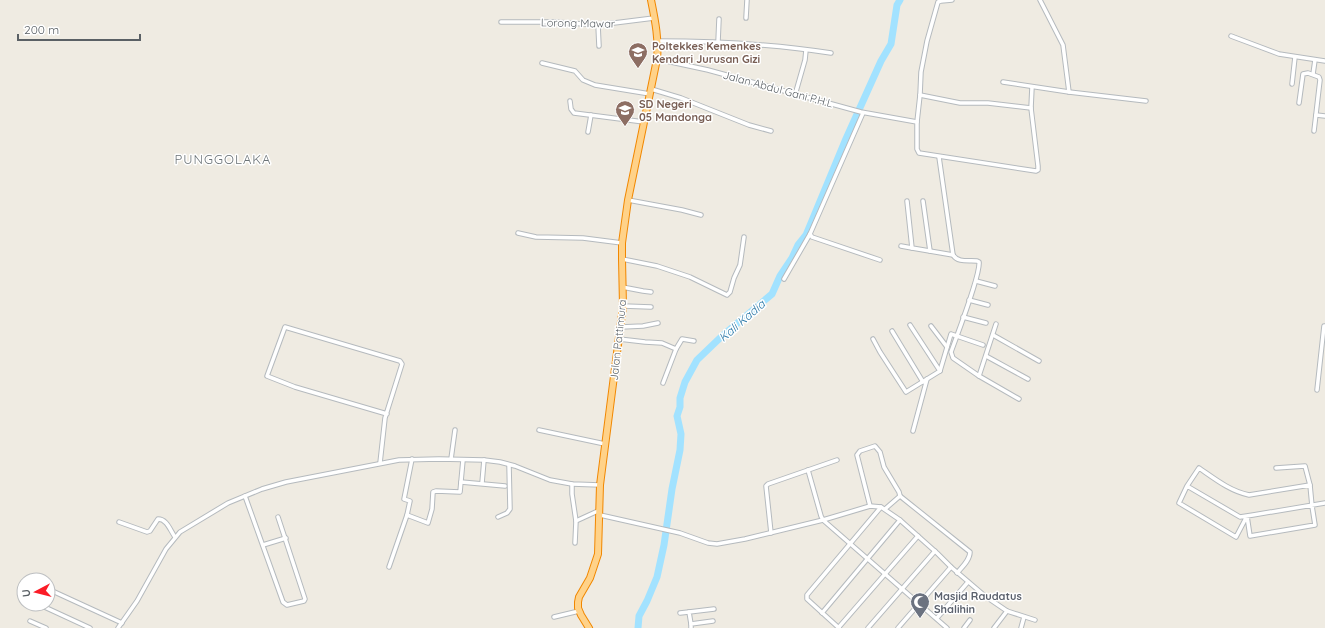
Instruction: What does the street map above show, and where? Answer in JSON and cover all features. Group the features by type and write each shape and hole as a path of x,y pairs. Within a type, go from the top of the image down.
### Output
{"highway":[{"name":"Jalan Pattimura","path":"579,612 579,597 590,578 598,554 600,485 623,306 622,244 628,200 657,59 658,41 651,0"},
{"path":"579,612 589,628"}],"street":[{"path":"746,18 747,0"},
{"path":"952,0 938,2 927,41 921,72 917,122 917,152 925,155 1033,171 1038,170 1032,108 1032,87"},
{"path":"1040,0 1063,45 1069,92"},
{"name":"Lorong Mawar","path":"501,22 554,22 598,25 654,18"},
{"path":"718,42 719,19"},
{"path":"598,25 599,46"},
{"path":"1231,36 1279,54 1325,61"},
{"path":"658,41 718,42 780,46 831,53"},
{"path":"795,94 806,55 806,50"},
{"path":"1292,84 1295,57"},
{"name":"Jalan Abdul Gani P.H.L","path":"657,59 703,69 853,110 917,122"},
{"path":"1312,74 1315,60"},
{"path":"542,63 575,71 583,80 595,85 650,91 681,98 749,125 771,131"},
{"path":"1299,103 1303,74 1306,73 1317,76 1320,79 1314,132"},
{"path":"1003,82 1069,92 1146,100"},
{"path":"920,95 960,103 988,103 1032,108"},
{"path":"570,101 571,110 573,113 644,122"},
{"path":"784,279 810,234 862,112"},
{"path":"588,132 591,115"},
{"path":"1316,115 1325,116"},
{"path":"939,157 953,255 958,260 979,262 980,266 952,352 952,358 1018,399"},
{"path":"628,200 701,215"},
{"path":"907,201 912,248"},
{"path":"923,201 930,251"},
{"path":"518,233 536,237 583,238 622,244"},
{"path":"810,234 880,260"},
{"path":"622,259 656,266 690,277 727,295 730,292 740,265 744,237"},
{"path":"900,246 953,255"},
{"path":"976,281 995,286"},
{"path":"622,287 651,292"},
{"path":"969,300 988,305"},
{"path":"623,306 651,307"},
{"path":"963,317 986,323"},
{"path":"621,326 643,326 658,323"},
{"path":"979,376 996,324"},
{"path":"910,325 940,371"},
{"path":"931,326 947,348"},
{"path":"1317,390 1325,326"},
{"path":"380,463 387,414 402,364 400,361 285,327 267,376 295,387 387,414"},
{"path":"892,331 923,382"},
{"path":"873,339 906,392 940,371 951,334 983,345"},
{"path":"993,335 1039,361"},
{"path":"619,339 662,343 676,349"},
{"path":"663,383 676,349 682,339 694,341"},
{"path":"986,356 1028,379"},
{"path":"913,431 927,380"},
{"path":"451,459 455,430"},
{"path":"539,430 605,444"},
{"path":"870,506 857,455 860,451 875,446 880,452 884,467 900,496 970,552 971,555 968,560 957,572"},
{"path":"389,567 407,515 410,501 404,499 412,459"},
{"path":"118,628 137,601 166,549 180,532 228,503 262,489 286,482 380,463 412,459 484,460 500,462 550,480 572,484 600,485"},
{"path":"407,515 428,523 432,512 433,492 460,492 463,460"},
{"path":"482,483 484,460"},
{"path":"771,533 766,486 837,460"},
{"path":"498,517 507,513 510,509 509,465"},
{"path":"1247,516 1250,536 1315,525 1310,485 1305,466 1276,468"},
{"path":"1247,516 1236,537 1179,503 1186,486 1199,468 1229,488 1249,495 1310,485"},
{"path":"808,470 823,520 947,628"},
{"path":"462,482 505,486"},
{"path":"572,484 576,521 575,543"},
{"path":"1186,486 1240,517 1325,504"},
{"path":"245,496 283,602 287,606 304,601 305,599 278,516"},
{"path":"885,509 900,496"},
{"path":"576,521 600,513 680,533 708,542 724,544 823,520 870,506 881,506 900,520 985,596 1007,611 1035,620"},
{"path":"881,506 807,595 807,599 839,628 918,536"},
{"path":"119,522 146,532 150,531 158,519 161,519 164,520 175,537"},
{"path":"822,613 900,520"},
{"path":"263,545 286,538"},
{"path":"868,628 901,588 935,551"},
{"path":"898,628 951,567"},
{"path":"937,618 968,582"},
{"path":"56,593 122,623"},
{"path":"680,613 714,610"},
{"path":"994,628 1007,611"},
{"path":"55,612 90,628"},
{"path":"554,617 579,612"},
{"path":"689,612 691,626 713,621"},
{"path":"1021,628 1024,617"},
{"path":"964,628 970,620"},
{"path":"30,621 46,628"}],"waterway":[{"name":"Kali Kadia","path":"638,628 639,616 657,577 664,545 672,489 680,450 681,434 677,416 680,407 680,398 685,382 697,360 721,337 772,294 780,276 792,258 798,245 806,235 845,141 881,61 891,44 897,5 900,0"}],"place":[{"name":"Poltekkes Kemenkes Kendari Jurusan Gizi","path":"638,69"},
{"name":"SD Negeri 05 Mandonga","path":"625,127"},
{"name":"Masjid Raudatus Shalihin","path":"920,619"}],"district":[{"name":"PUNGGOLAKA","path":"223,159"}]}
